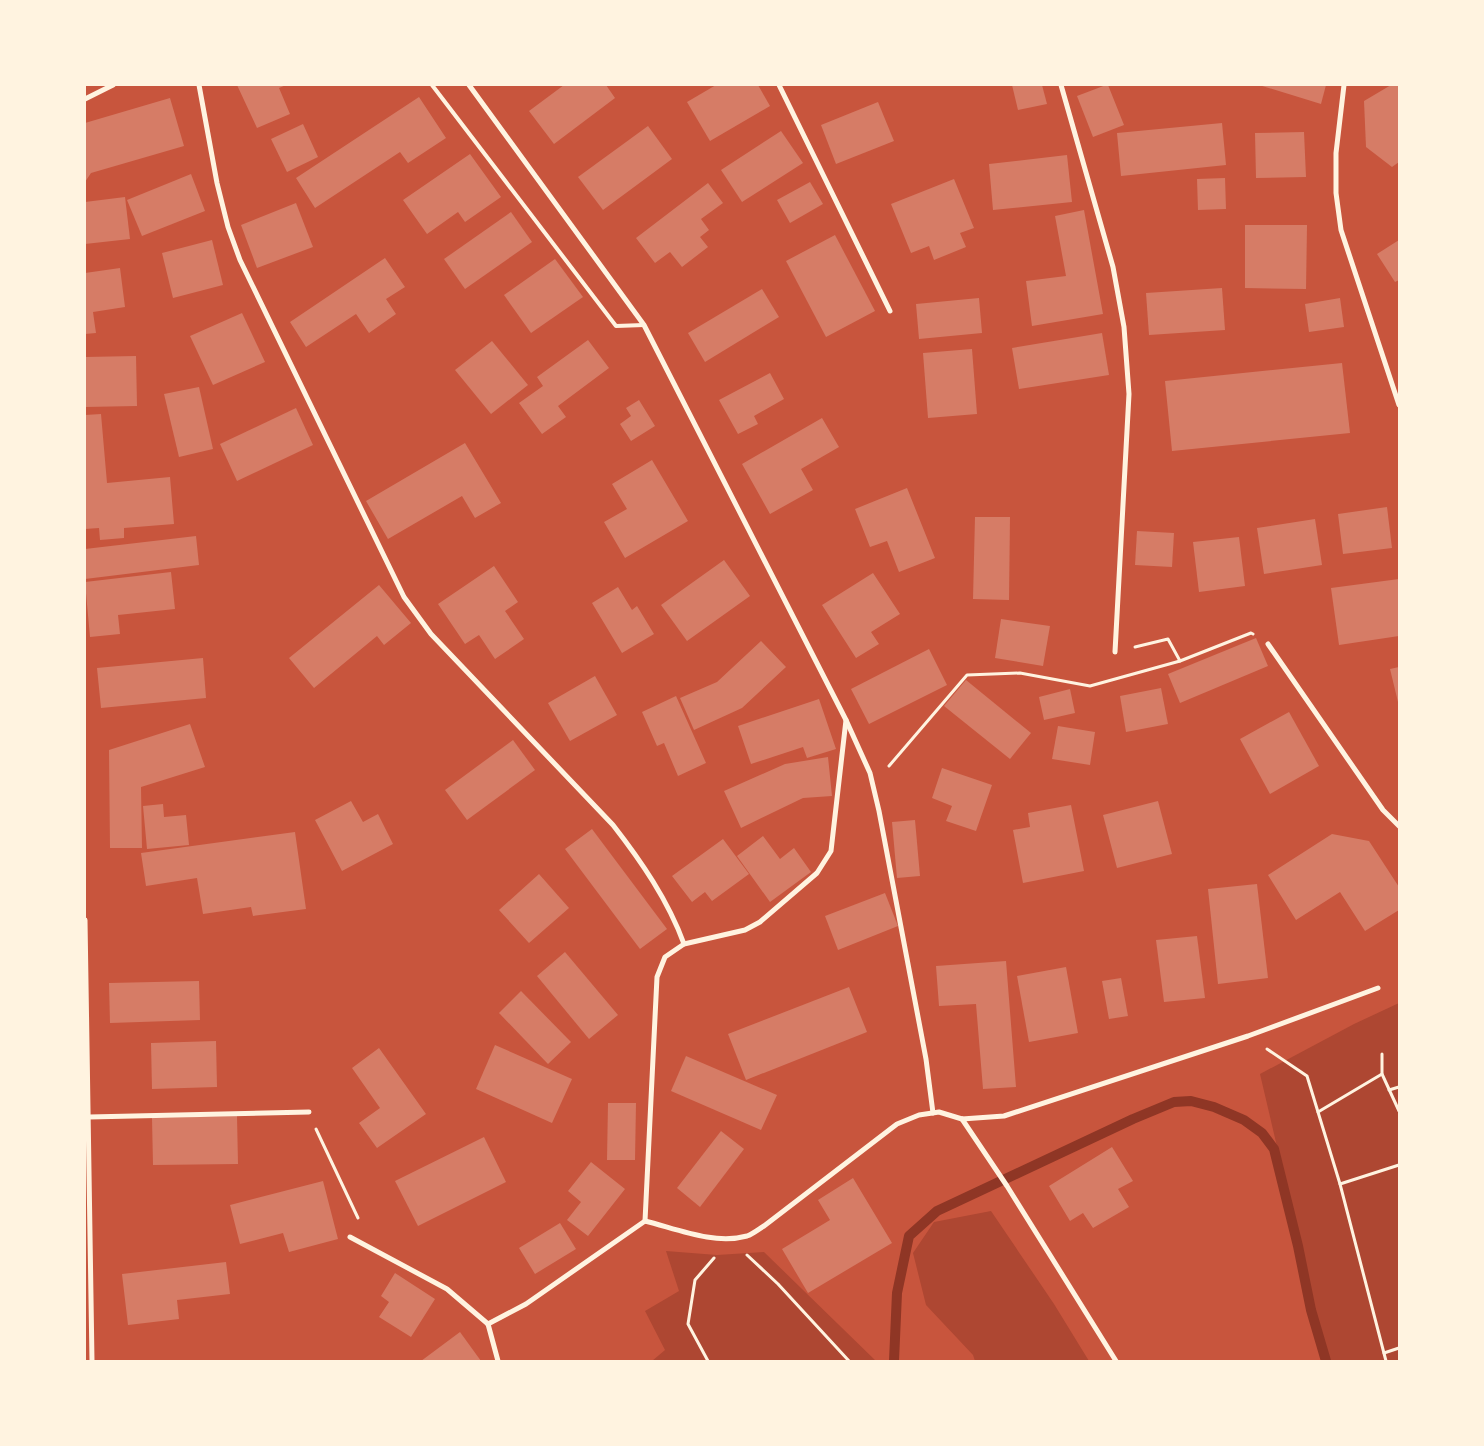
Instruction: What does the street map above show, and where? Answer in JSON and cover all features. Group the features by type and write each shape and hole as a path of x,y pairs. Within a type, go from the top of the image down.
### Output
{"street":[{"path":"85,99 113,85"},
{"path":"199,85 228,227 240,260 404,597 431,634 613,824 638,858 676,923 684,944"},
{"path":"469,85 644,325 846,720 870,773 879,811 926,1059 933,1113"},
{"path":"779,85 890,311"},
{"path":"1061,85 1113,267 1124,327 1129,394 1115,652"},
{"path":"1344,85 1336,153 1336,193 1341,230 1399,405"},
{"path":"1268,644 1383,810 1399,826"},
{"path":"646,1221 657,977 665,958 684,944 745,930 760,922 817,873 831,851 846,720"},
{"path":"85,920 92,1361"},
{"path":"488,1324 526,1304 646,1221 710,1237 730,1239 749,1235 764,1226 897,1124 919,1115 938,1112 962,1119 1004,1116 1248,1036 1378,988"},
{"path":"88,1117 309,1112"},
{"path":"962,1119 985,1156 1007,1186 1116,1361"},
{"path":"350,1238 447,1289 488,1324 498,1361"}],"lane":[{"path":"432,85 616,326 644,325"}],"path":[{"path":"870,773 889,766 967,675 1020,673 1090,686 1180,661 1251,633 1268,644"},
{"path":"1115,652 1168,639 1180,661"},
{"path":"1248,1036 1307,1076 1340,1184 1386,1361"},
{"path":"1382,1054 1382,1074 1399,1111"},
{"path":"1318,1112 1382,1074"},
{"path":"1389,1090 1399,1088"},
{"path":"309,1112 365,1233 363,1246"},
{"path":"1340,1184 1399,1165"},
{"path":"708,1361 688,1324 695,1280 730,1239 778,1284 849,1361"},
{"path":"1384,1352 1399,1348"}],"shaded area":[{"path":"1399,1003 1399,1361 1330,1361 1319,1326 1260,1074 1354,1024"},
{"path":"991,1211 1054,1304 1089,1361 975,1361 973,1355 926,1305 913,1253 934,1222"},
{"path":"666,1251 717,1255 764,1252 876,1361 652,1361 665,1350 645,1311 679,1291"}],"building":[{"path":"237,85 286,85 279,88 290,114 257,128"},
{"path":"564,85 606,85 615,98 554,144 529,111"},
{"path":"716,85 758,85 770,106 710,141 687,102"},
{"path":"1012,85 1042,85 1047,104 1018,110"},
{"path":"1108,85 1124,125 1093,137 1077,96"},
{"path":"1259,85 1326,85 1321,104"},
{"path":"1391,85 1399,85 1399,162 1392,167 1366,147 1364,101"},
{"path":"419,97 446,138 408,163 400,152 315,208 296,178"},
{"path":"170,98 184,146 91,173 85,182 85,123"},
{"path":"878,102 894,141 836,164 821,125"},
{"path":"1222,123 1226,165 1121,176 1117,133"},
{"path":"303,124 318,157 287,172 271,139"},
{"path":"648,126 672,159 603,210 578,177"},
{"path":"781,131 803,163 742,202 721,170"},
{"path":"1304,132 1306,177 1256,178 1255,133"},
{"path":"470,154 501,197 465,222 458,212 427,234 403,200"},
{"path":"1067,155 1072,202 993,210 989,164"},
{"path":"191,174 205,211 142,236 127,200"},
{"path":"1225,178 1226,209 1198,210 1197,179"},
{"path":"954,179 974,228 960,233 966,247 934,260 929,246 911,253 891,204"},
{"path":"810,182 823,204 790,223 777,200"},
{"path":"708,183 723,203 701,219 709,230 700,237 708,247 682,267 670,252 655,263 636,238"},
{"path":"125,197 130,239 85,244 85,202"},
{"path":"296,203 313,247 257,268 241,225"},
{"path":"1084,210 1103,314 1032,326 1026,281 1066,276 1055,216"},
{"path":"511,212 532,242 465,289 444,259"},
{"path":"1245,225 1307,225 1306,289 1245,288"},
{"path":"835,235 875,311 826,337 786,261"},
{"path":"212,240 223,285 173,298 162,253"},
{"path":"1399,240 1399,280 1395,282 1377,254"},
{"path":"385,258 405,287 386,299 396,314 369,333 356,314 306,347 290,322"},
{"path":"555,259 583,297 531,333 504,295"},
{"path":"120,268 125,307 93,312 96,333 85,334 85,273"},
{"path":"1222,288 1225,330 1149,335 1146,293"},
{"path":"762,289 779,317 705,362 688,333"},
{"path":"979,298 982,333 919,339 916,304"},
{"path":"1340,298 1344,327 1309,332 1305,304"},
{"path":"242,313 265,362 213,385 190,336"},
{"path":"1102,333 1109,375 1019,389 1012,348"},
{"path":"588,340 609,368 558,406 566,417 542,434 519,403 543,386 537,377"},
{"path":"492,341 528,385 491,414 455,370"},
{"path":"972,349 977,414 928,418 923,353"},
{"path":"136,356 137,406 85,407 85,357"},
{"path":"1342,363 1350,433 1172,451 1165,381"},
{"path":"770,373 784,399 754,416 758,424 738,434 719,400"},
{"path":"199,387 213,449 179,457 164,394"},
{"path":"639,400 655,426 631,441 620,424 631,416 626,408"},
{"path":"296,408 313,445 237,481 220,444"},
{"path":"101,414 107,483 170,477 174,524 124,528 124,538 100,540 99,528 85,529 85,415"},
{"path":"822,418 839,447 801,469 813,490 770,514 742,464"},
{"path":"465,443 501,503 475,518 462,496 388,539 366,501"},
{"path":"652,460 688,521 625,558 604,522 627,509 612,484"},
{"path":"907,488 935,558 899,572 887,541 870,547 855,509"},
{"path":"1387,507 1392,548 1343,554 1338,514"},
{"path":"975,517 1010,517 1009,600 973,599"},
{"path":"1315,519 1322,565 1264,574 1257,528"},
{"path":"1137,531 1174,533 1172,567 1135,565"},
{"path":"196,536 199,565 85,579 85,549"},
{"path":"1239,537 1245,586 1199,592 1193,542"},
{"path":"724,560 750,596 687,641 661,605"},
{"path":"494,566 518,602 505,611 524,639 495,659 479,635 465,644 438,604"},
{"path":"171,572 175,609 118,615 120,634 90,637 85,582"},
{"path":"873,573 900,614 871,632 879,644 856,658 822,605"},
{"path":"1399,579 1399,636 1339,645 1331,588"},
{"path":"379,585 411,623 384,645 377,636 314,688 289,658"},
{"path":"618,587 632,610 637,606 654,634 622,653 592,603"},
{"path":"1001,619 1050,626 1043,666 995,658"},
{"path":"1256,638 1268,666 1180,703 1168,674"},
{"path":"761,641 786,667 742,708 694,730 680,698 717,682"},
{"path":"929,649 947,685 869,724 851,689"},
{"path":"203,658 206,698 101,708 97,668"},
{"path":"1399,667 1399,702 1398,702 1390,669"},
{"path":"595,676 617,715 570,741 548,703"},
{"path":"966,680 1031,733 1010,759 944,706"},
{"path":"1161,688 1168,724 1126,732 1120,696"},
{"path":"1070,689 1075,713 1044,720 1039,697"},
{"path":"676,696 706,763 678,776 664,743 657,746 642,712"},
{"path":"819,699 836,749 807,758 803,747 751,764 738,726"},
{"path":"1289,712 1319,766 1270,794 1240,739"},
{"path":"190,724 205,767 141,787 142,848 110,848 109,750"},
{"path":"1058,726 1095,732 1090,765 1052,759"},
{"path":"513,740 535,770 467,820 445,790"},
{"path":"828,757 832,796 803,798 741,828 724,791 785,764"},
{"path":"942,768 992,785 976,831 946,821 952,806 932,798"},
{"path":"351,801 363,822 378,814 393,844 342,871 315,820"},
{"path":"1158,801 1172,854 1117,868 1103,815"},
{"path":"163,804 164,817 186,815 189,845 147,849 143,806"},
{"path":"1071,805 1084,871 1023,883 1013,830 1030,827 1028,813"},
{"path":"915,820 920,876 897,878 892,822"},
{"path":"592,829 667,929 640,949 565,849"},
{"path":"295,832 306,909 253,916 251,907 203,914 197,878 146,886 141,853"},
{"path":"1332,834 1369,841 1399,887 1399,910 1365,931 1340,892 1296,920 1268,875"},
{"path":"763,836 780,859 794,848 811,872 770,902 737,856"},
{"path":"723,839 749,874 712,901 705,892 692,902 672,876"},
{"path":"539,874 569,908 529,943 499,910"},
{"path":"1257,884 1268,978 1218,984 1208,889"},
{"path":"885,893 898,926 838,950 825,916"},
{"path":"1197,936 1205,998 1164,1002 1156,940"},
{"path":"565,952 618,1015 589,1039 537,976"},
{"path":"1006,961 1016,1087 983,1089 976,1004 939,1006 936,966"},
{"path":"1066,967 1078,1033 1029,1042 1017,976"},
{"path":"1121,978 1128,1016 1109,1019 1102,981"},
{"path":"199,981 200,1020 110,1023 109,983"},
{"path":"849,987 867,1032 746,1080 728,1034"},
{"path":"521,991 571,1042 548,1064 499,1013"},
{"path":"216,1041 217,1087 152,1089 151,1043"},
{"path":"495,1045 572,1079 552,1123 476,1089"},
{"path":"379,1048 426,1114 377,1148 359,1123 380,1108 352,1068"},
{"path":"686,1056 777,1095 761,1130 671,1091"},
{"path":"608,1103 636,1103 635,1160 607,1160"},
{"path":"237,1116 238,1164 153,1165 152,1118"},
{"path":"721,1131 744,1149 700,1207 677,1188"},
{"path":"484,1137 506,1182 418,1226 395,1181"},
{"path":"1112,1147 1133,1181 1118,1189 1129,1207 1093,1228 1083,1213 1070,1221 1049,1186"},
{"path":"591,1162 625,1189 588,1236 567,1220 581,1202 568,1191"},
{"path":"853,1178 892,1243 808,1293 782,1249 830,1220 818,1200"},
{"path":"323,1181 338,1239 289,1252 283,1233 240,1244 230,1205"},
{"path":"560,1223 576,1249 535,1274 519,1248"},
{"path":"226,1262 230,1294 177,1300 179,1319 128,1325 122,1274"},
{"path":"395,1273 435,1299 411,1337 379,1317 389,1302 381,1296"},
{"path":"460,1332 481,1361 421,1361"}],"waterway":[{"path":"894,1361 897,1293 909,1236 937,1211 1133,1119 1174,1102 1191,1101 1214,1107 1244,1120 1262,1133 1274,1149 1298,1246 1311,1310 1326,1361"}]}
